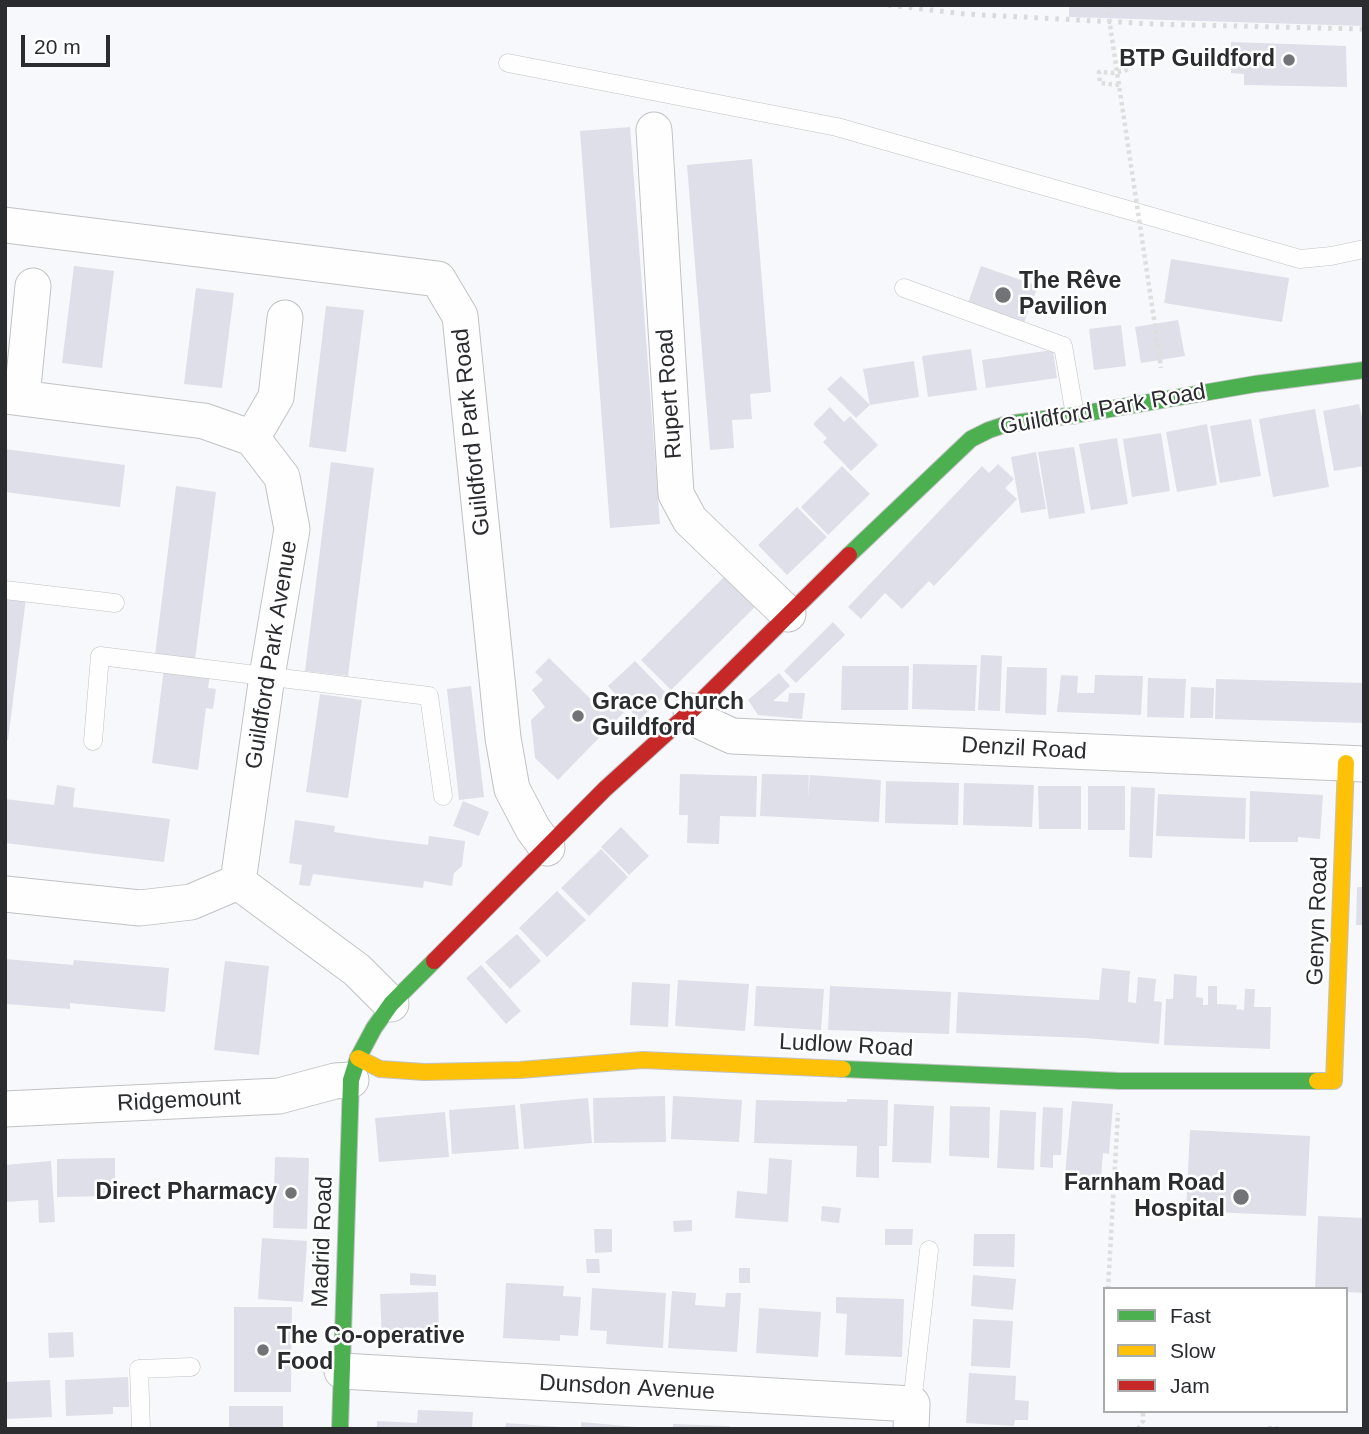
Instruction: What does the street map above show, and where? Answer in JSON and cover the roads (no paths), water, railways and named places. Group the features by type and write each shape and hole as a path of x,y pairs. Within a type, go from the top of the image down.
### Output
{"street":[{"name":"Rupert Road","path":"654,130 676,494 690,520 788,614"},
{"name":"Guildford Park Road","path":"5,225 438,279 460,316 503,738 512,789 547,848"},
{"path":"33,286 14,397 204,421 252,438 276,397 285,318"},
{"name":"Guildford Park Road","path":"355,1069 374,1028 391,1004 605,789 691,711 971,439 1007,424 1255,384 1364,370"},
{"name":"Guildford Park Avenue","path":"238,882 267,677 292,528 282,477 252,438"},
{"name":"Denzil Road","path":"691,711 704,723 732,736 1355,763"},
{"name":"Genyn Road","path":"1334,1082 1355,763"},
{"path":"5,894 140,908 191,902 238,882 357,970 391,1004"},
{"name":"Ludlow Road","path":"355,1069 424,1072 520,1069 643,1060 1120,1081 1334,1082"},
{"name":"Ridgemount","path":"5,1109 279,1096 335,1081 355,1069"},
{"name":"Madrid Road","path":"340,1429 355,1069"},
{"name":"Dunsdon Avenue","path":"342,1371 912,1417"}],"lane":[{"path":"508,62 837,127 1300,258 1331,256 1364,249"},
{"path":"904,288 1063,346 1075,415"},
{"path":"5,590 115,603"},
{"path":"93,741 100,656 429,696 443,796"},
{"name":"Dunsdon Avenue","path":"912,1417 929,1250"},
{"path":"141,1429 139,1369 191,1367"}],"railway":[{"path":"888,5 965,14 1154,24 1364,29"}],"place":[{"name":"BTP Guildford","path":"1289,60"},
{"name":"The Rêve Pavilion","path":"1003,295"},
{"name":"Grace Church Guildford","path":"578,716"},
{"name":"Direct Pharmacy","path":"291,1193"},
{"name":"Farnham Road Hospital","path":"1241,1197"},
{"name":"The Co-operative Food","path":"263,1350"}]}
